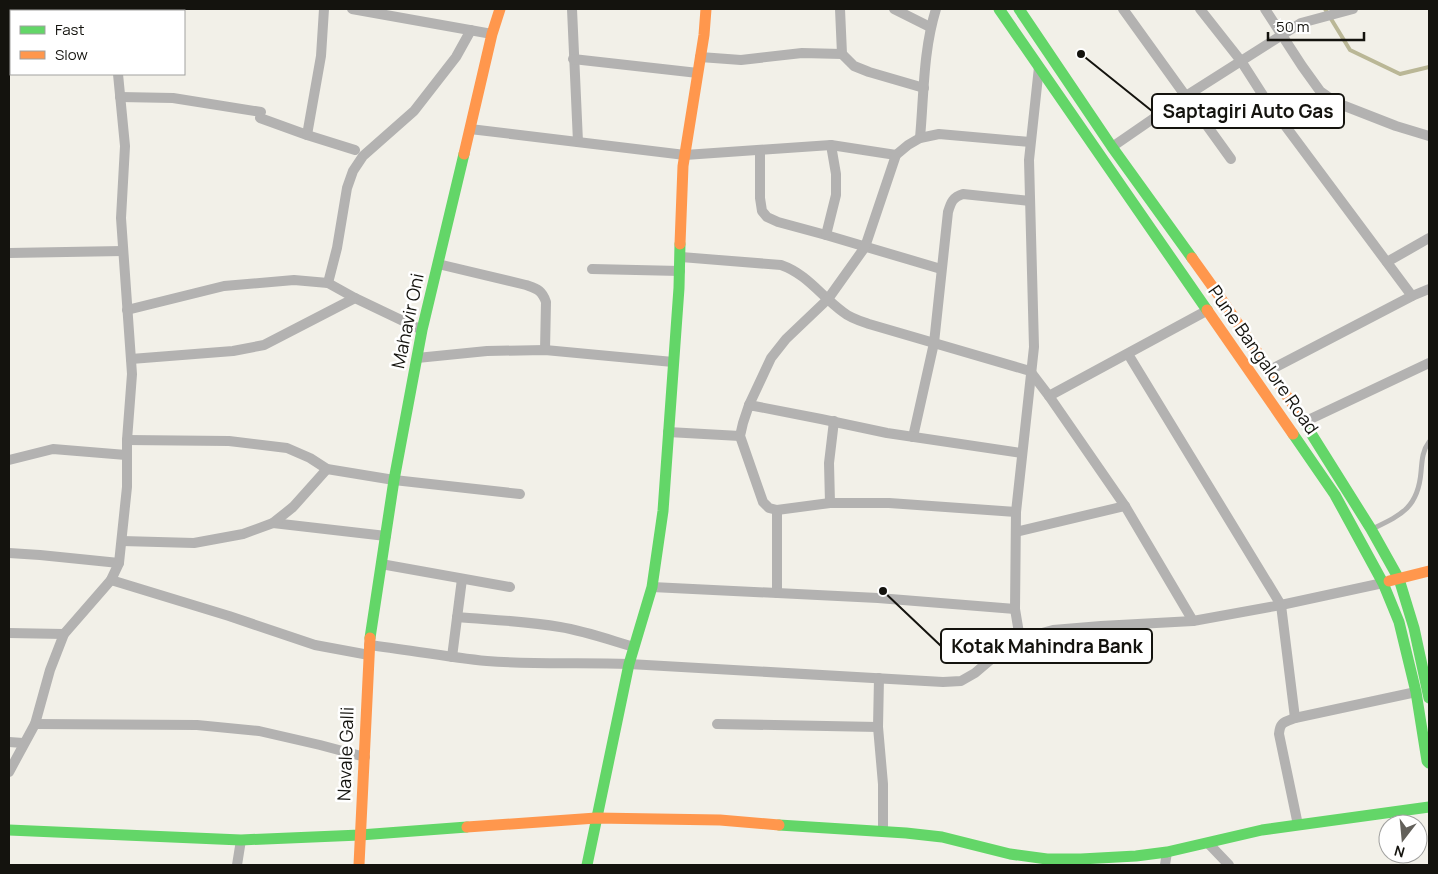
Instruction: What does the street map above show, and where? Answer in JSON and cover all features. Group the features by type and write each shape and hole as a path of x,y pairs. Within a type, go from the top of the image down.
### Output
{"street":[{"path":"307,136 321,56 324,9"},
{"path":"352,9 492,34"},
{"name":"Mahavir Oni","path":"369,650 394,480 422,330 492,34 500,9"},
{"path":"572,9 578,142"},
{"path":"586,865 629,664 652,587 663,511 680,271 683,166 706,9"},
{"path":"840,9 842,54 854,66 924,88"},
{"path":"894,9 930,27"},
{"path":"920,138 926,47 936,9"},
{"name":"Pune Bangalore Road","path":"999,9 1335,495 1383,583 1399,622 1416,692 1429,763"},
{"name":"Pune Bangalore Road","path":"1019,9 1112,147 1270,370 1372,529 1399,579 1414,628 1429,698"},
{"path":"1123,9 1231,159"},
{"path":"1200,9 1241,61 1266,100 1412,296"},
{"path":"1265,9 1320,91 1337,103 1396,126 1429,136"},
{"path":"1112,147 1186,96 1301,23 1353,9"},
{"path":"328,283 337,248 347,188 353,171 363,156 414,111 456,57 471,30"},
{"path":"700,57 741,60 802,53 842,54"},
{"path":"573,59 698,72"},
{"path":"1020,639 1015,609 1016,512 1034,347 1029,160 1039,66"},
{"path":"9,772 23,743 35,724 50,670 64,634 111,580 118,563 122,541 127,487 126,455 132,374 120,218 125,146 118,75"},
{"path":"120,97 173,98 261,115 307,136 355,150"},
{"path":"470,129 685,155 831,145 896,156"},
{"path":"1016,512 889,503 830,503 777,510 769,508 764,502 740,436 742,423 749,405 771,358 786,339 828,299 865,247 896,156 908,145 920,138 939,134 1030,142"},
{"path":"826,235 836,196 836,174 831,145"},
{"path":"760,150 760,198 762,211 767,217 778,222 941,269"},
{"path":"914,437 934,343 948,212 952,200 963,194 1030,201"},
{"path":"1387,262 1429,238"},
{"path":"9,253 123,251"},
{"path":"680,257 780,265 792,269 802,276 845,314 868,324 1030,371 1125,506 1193,621"},
{"path":"438,264 526,285 544,294 546,302 544,350"},
{"path":"592,269 680,271"},
{"path":"127,310 224,286 294,280 328,283 422,330"},
{"path":"1270,370 1429,289"},
{"path":"131,358 233,351 264,345 355,298"},
{"path":"1049,396 1208,310"},
{"path":"417,358 487,351 544,350 673,362"},
{"path":"1128,354 1281,605 1294,718"},
{"path":"1304,422 1429,363"},
{"path":"749,405 887,433 1022,453"},
{"path":"830,503 830,463 834,422"},
{"path":"668,432 740,436"},
{"path":"127,440 229,441 287,448 310,458 327,469 394,480 520,494"},
{"path":"9,460 53,449 126,455"},
{"path":"122,541 194,544 243,534 273,523 293,507 327,469"},
{"path":"1016,532 1125,506"},
{"path":"777,510 777,593"},
{"path":"273,523 386,536"},
{"path":"9,553 40,554 118,563"},
{"path":"381,564 510,587"},
{"path":"111,580 229,616 315,645 487,661 526,663 590,662 943,682 961,681 975,673 1002,650 1020,639 1053,630 1193,621 1281,605 1429,571"},
{"path":"452,657 462,579"},
{"path":"652,587 878,598 1015,609"},
{"path":"457,617 529,622 562,627 634,647"},
{"path":"9,633 64,634"},
{"name":"Navale Galli","path":"360,865 369,650"},
{"path":"879,678 878,727 883,784 883,832"},
{"path":"1298,825 1279,734 1279,727 1283,722 1416,692"},
{"path":"35,724 198,725 259,731 365,757"},
{"path":"717,724 878,727"},
{"path":"9,742 23,743"},
{"path":"9,830 240,840 360,835 596,818 720,820 906,833 942,838 1009,860 1047,859 1080,862 1167,852 1262,830 1394,811 1429,808"},
{"path":"237,865 240,840"},
{"path":"1208,843 1229,865"},
{"path":"1165,865 1167,852"}],"lane":[{"path":"1372,529 1398,516 1412,504 1421,475 1422,460 1429,442"}],"waterway":[{"path":"1325,9 1350,50 1400,74 1429,67"}],"traffic: fast":[{"path":"999,9 1207,310"},
{"path":"1019,9 1112,147 1192,258"},
{"path":"370,638 394,480 422,330 464,154"},
{"path":"587,865 629,664 652,587 663,511 679,288 680,244"},
{"path":"1297,411 1371,529 1399,579 1414,628 1429,698"},
{"path":"1293,434 1335,495 1383,583 1399,622 1416,692 1427,761 1429,763"},
{"path":"779,825 942,837 1010,854 1047,859 1081,859 1167,852 1262,830 1429,807"},
{"path":"9,830 241,840 360,835 467,827"}],"traffic: slow":[{"path":"464,154 492,34 500,9"},
{"path":"680,244 683,166 704,35 706,9"},
{"path":"1192,258 1297,411"},
{"path":"1207,310 1293,434"},
{"path":"1389,581 1429,571"},
{"path":"359,865 370,638"},
{"path":"467,827 596,818 720,820 779,825"}],"place":[{"name":"Saptagiri Auto Gas","path":"1081,54"},
{"name":"Kotak Mahindra Bank","path":"883,591"}]}
